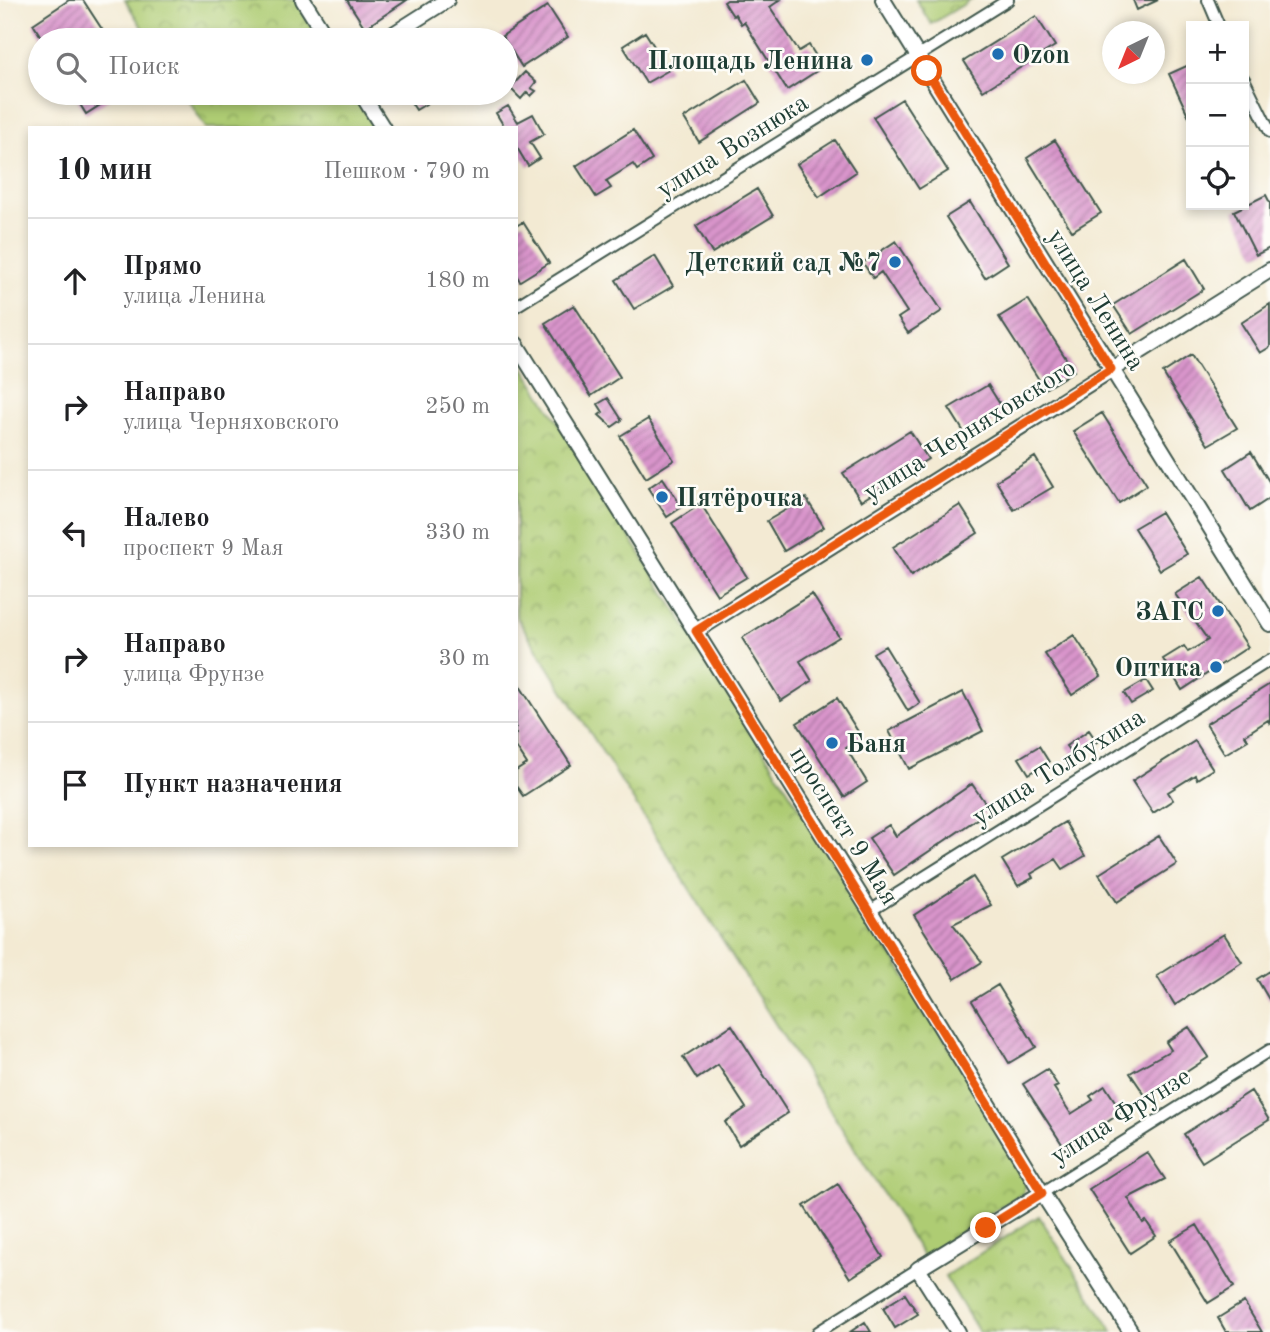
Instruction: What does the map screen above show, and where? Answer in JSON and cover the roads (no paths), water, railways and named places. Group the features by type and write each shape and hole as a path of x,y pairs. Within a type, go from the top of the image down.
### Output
{"street":[{"path":"303,0 320,28"},
{"path":"403,28 447,0"},
{"name":"улица Ленина","path":"883,0 1270,624"},
{"name":"улица Вознюка","path":"518,305 1008,0"},
{"path":"1208,0 1217,21"},
{"path":"1246,84 1270,132"},
{"path":"369,105 382,126"},
{"name":"улица Черняховского","path":"696,631 1270,270"},
{"name":"проспект 9 Мая","path":"518,347 870,911 1042,1193 1131,1332"},
{"name":"улица Толбухина","path":"870,911 1270,660"},
{"name":"улица Фрунзе","path":"818,1332 1270,1050"},
{"path":"918,1269 958,1332"}],"place":[{"name":"Ozon","path":"998,54"},
{"name":"Площадь Ленина","path":"867,60"},
{"name":"Детский сад №7","path":"895,262"},
{"name":"Пятёрочка","path":"662,497"},
{"name":"ЗАГС","path":"1218,611"},
{"name":"Оптика","path":"1216,667"},
{"name":"Баня","path":"832,743"}]}
